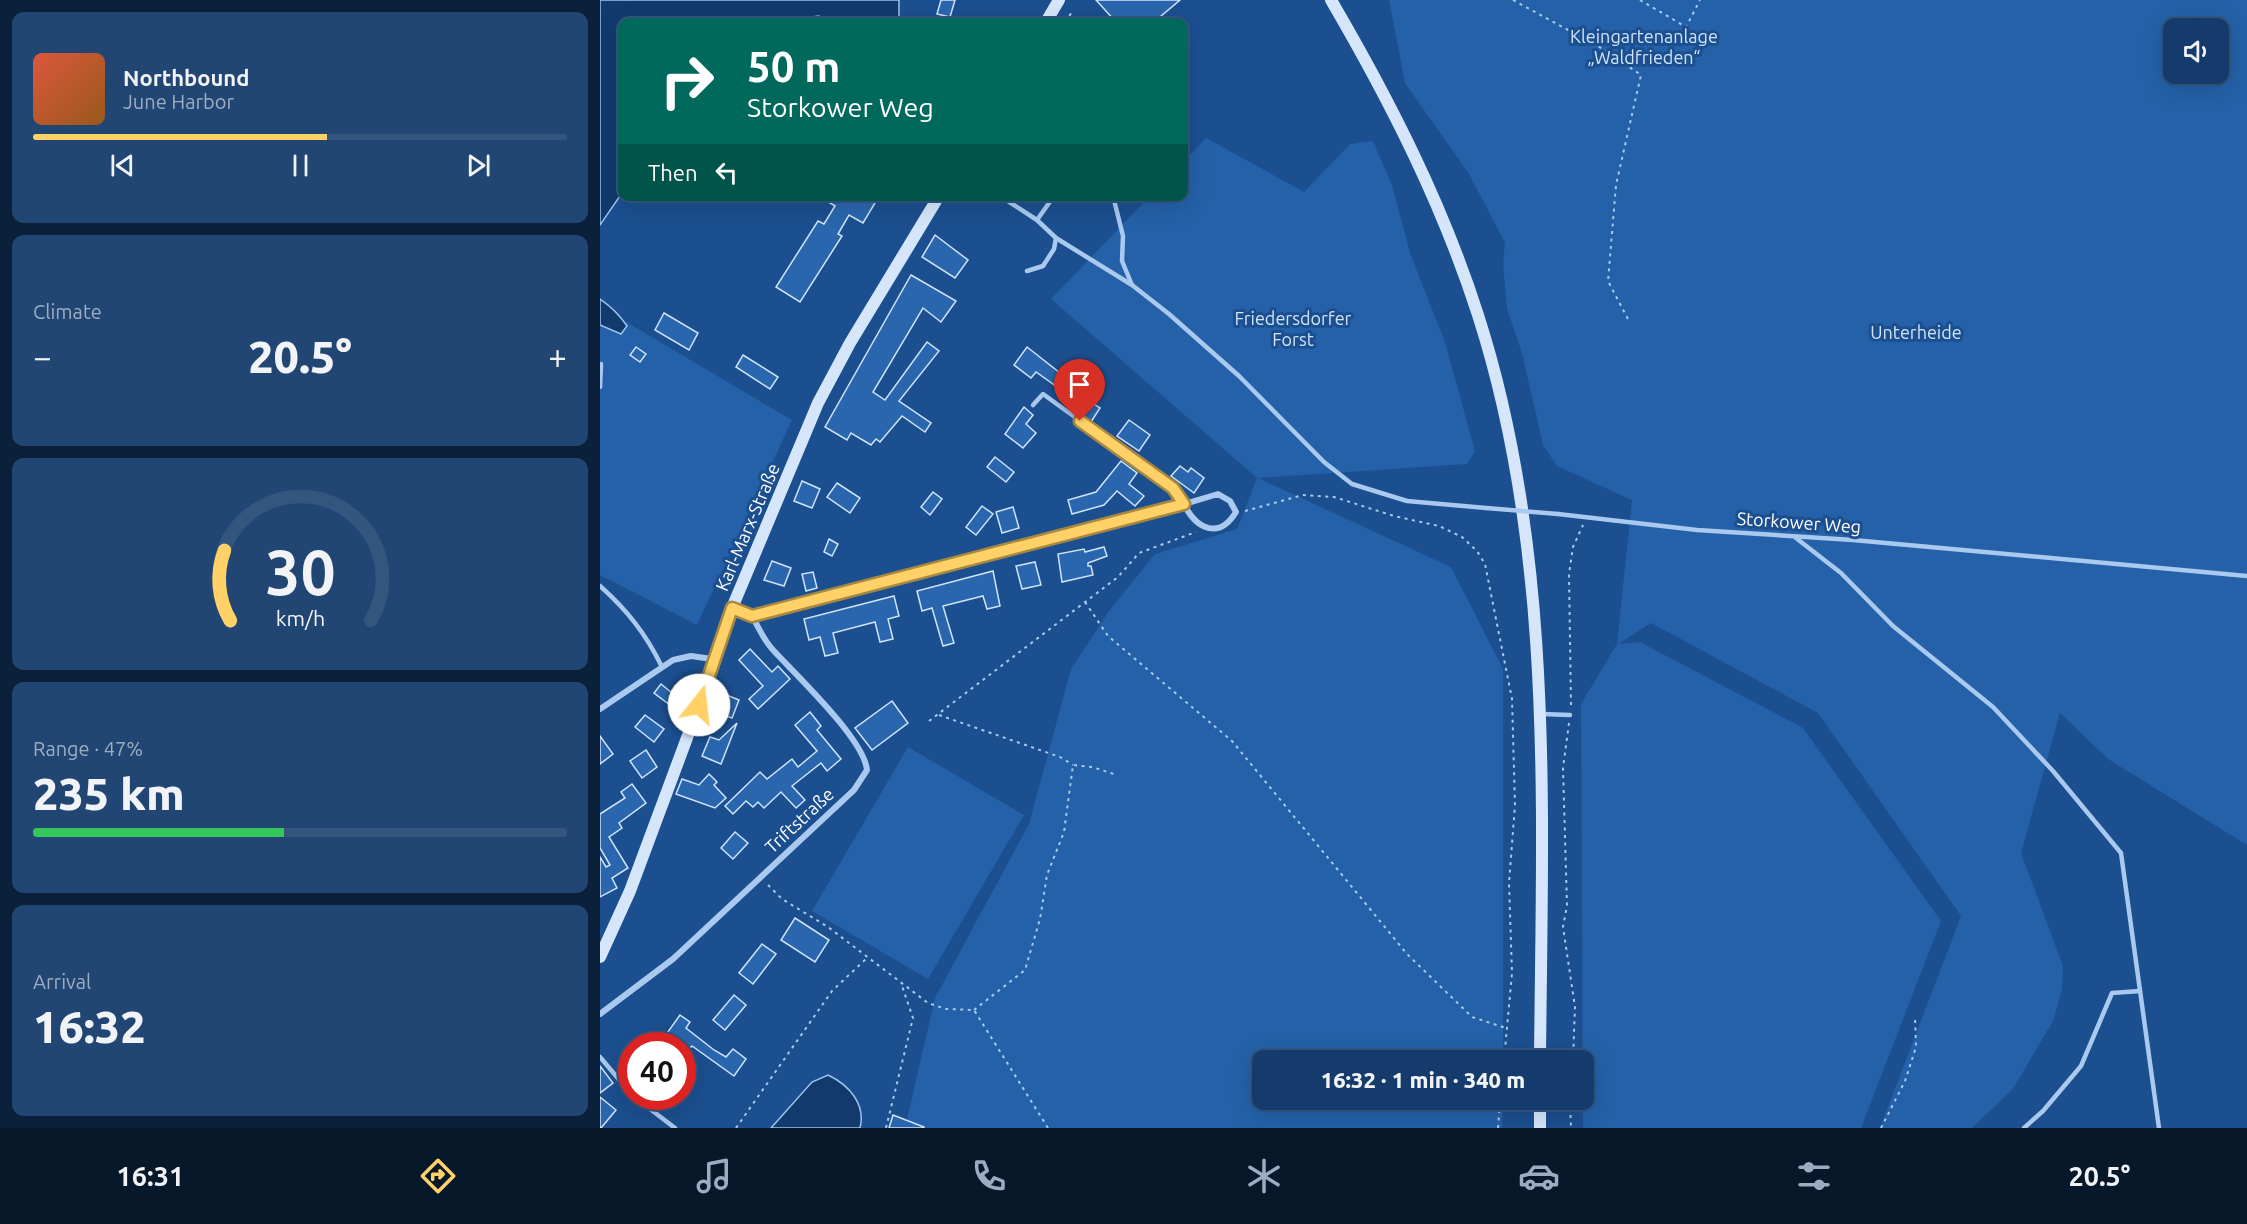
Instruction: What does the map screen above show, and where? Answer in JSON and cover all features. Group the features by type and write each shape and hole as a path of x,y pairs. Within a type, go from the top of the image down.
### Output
{"main road":[{"path":"1331,0 1376,78 1420,163 1478,315 1505,412 1520,494 1532,592 1539,714 1540,1050"},
{"path":"1048,18 1057,4"},
{"name":"Karl-Marx-Straße","path":"600,957 630,891 697,711 712,659 732,608 825,388 936,201"},
{"path":"1540,1110 1540,1128"}],"street":[{"path":"732,608 752,616 1218,494 1230,501 1236,512 1230,522 1213,528 1201,527 1192,520 1184,504"},
{"name":"Triftstraße","path":"600,1014 673,959 854,790 867,770 862,753 833,715 772,650 752,616"},
{"path":"600,709 662,667 682,657 712,659"}],"lane":[{"path":"1008,201 1037,220 1056,238 1132,285"},
{"path":"1037,220 1050,201"},
{"path":"1114,201 1123,236 1122,261 1132,285"},
{"path":"1027,271 1043,266 1054,249 1056,238"},
{"name":"Storkower Weg","path":"1132,285 1200,339 1324,462 1352,484 1407,501 1558,514 1697,530 1853,540 2247,576"},
{"path":"600,387 601,364"},
{"path":"1033,405 1043,394 1173,488 1184,504"},
{"path":"1796,537 1841,573 1893,626 1993,707 2053,771 2121,853 2159,1128"},
{"path":"600,586 622,606 650,641 662,667"},
{"path":"1539,714 1570,715"},
{"path":"2024,1128 2043,1111 2081,1066 2112,993 2140,991"},
{"path":"600,1057 618,1079"},
{"path":"651,1110 675,1128"}],"path":[{"path":"1513,0 1603,49 1641,75 1616,185 1608,281 1630,323"},
{"path":"1640,0 1686,27 1700,0"},
{"path":"1068,18 1072,12"},
{"path":"1252,510 1303,495 1334,497 1394,516 1440,526 1462,537 1478,551 1485,564 1512,699 1515,815 1509,883 1512,973 1505,1050"},
{"path":"1573,1050 1575,1007 1563,927 1567,906 1563,768 1570,715 1569,574 1573,547 1587,517"},
{"path":"929,721 1118,577 1139,553 1192,536 1201,527"},
{"path":"1085,602 1108,636 1232,741 1407,954 1472,1017 1506,1028"},
{"path":"938,714 1060,757 1073,765 1092,767 1117,775"},
{"path":"760,877 782,899 828,927 928,1003 946,1010 974,1010 1025,970 1040,919 1047,875 1064,832 1073,765"},
{"path":"736,1128 832,991 867,958"},
{"path":"886,1128 913,1018 901,983"},
{"path":"974,1010 1048,1128"},
{"path":"1881,1128 1905,1081 1916,1047 1915,1016"},
{"path":"1498,1128 1499,1110"},
{"path":"1570,1110 1571,1128"}],"green space":[{"name":"Unterheide","path":"1389,0 2247,0 2247,845 2108,759 2060,713 2021,853 2063,966 2062,990 2053,1021 2013,1089 1972,1128 1880,1128 1961,916 1818,713 1651,623 1618,644 1640,642 1803,728 1941,921 1861,1128 1583,1128 1583,1110 1594,1110 1594,1050 1583,1050 1581,704 1617,644 1632,500 1557,466 1543,445 1522,353 1507,309 1503,264 1505,243 1469,174 1405,83"},
{"name":"Friedersdorfer Forst","path":"1206,138 1304,192 1350,144 1373,141 1392,185 1410,253 1445,342 1475,451 1467,464 1258,478 1451,567 1503,669 1503,1050 1252,1050 1252,1110 1503,1110 1502,1128 905,1128 935,998 1029,824 1071,669 1109,611 1155,554 1237,529 1257,478 1051,299 1145,201 1188,201 1188,157"},
{"path":"623,320 792,420 697,625 600,575 600,325 615,331 627,326"},
{"path":"908,747 1024,815 928,979 812,911"}],"shaded area":[{"path":"600,0 899,0 899,18 822,18 819,16 803,18 618,18 618,199 600,225"},
{"path":"600,299 615,311 627,326 621,334 600,325"},
{"path":"828,1075 843,1084 854,1096 860,1111 860,1128 771,1128 812,1082"}],"building":[{"path":"941,0 955,0 950,17 937,14"},
{"path":"1096,0 1180,0 1159,18 1112,18"},
{"path":"827,201 872,201 875,203 863,223 849,215 838,234 842,236 800,302 776,287 818,221 824,224 835,206"},
{"path":"935,235 968,260 955,278 922,257"},
{"path":"911,275 956,301 941,322 923,308 873,392 885,400 927,342 939,351 899,401 931,423 925,432 902,416 880,442 876,439 871,445 851,433 847,440 825,427"},
{"path":"664,313 698,333 689,350 655,330"},
{"path":"636,347 646,354 640,362 630,355"},
{"path":"1027,347 1074,384 1067,394 1036,372 1031,378 1014,365"},
{"path":"743,355 778,377 770,389 736,367"},
{"path":"1091,402 1100,408 1091,422 1082,416"},
{"path":"1024,407 1033,415 1026,424 1036,433 1023,448 1005,434"},
{"path":"1129,420 1150,435 1139,451 1117,436"},
{"path":"995,457 1014,472 1006,482 987,467"},
{"path":"1121,461 1137,473 1129,484 1144,496 1135,506 1117,491 1104,505 1072,514 1068,500 1096,492"},
{"path":"1180,466 1188,472 1191,468 1204,478 1194,493 1171,476"},
{"path":"802,481 820,489 812,508 794,501"},
{"path":"837,483 860,498 850,513 827,497"},
{"path":"933,492 942,499 930,515 921,507"},
{"path":"982,506 993,514 976,535 966,527"},
{"path":"1013,507 1019,528 1002,533 996,512"},
{"path":"829,539 838,544 832,556 824,552"},
{"path":"1104,547 1107,556 1088,563 1093,575 1062,582 1058,554 1084,549 1085,552"},
{"path":"772,561 791,568 784,586 764,580"},
{"path":"1035,562 1041,585 1022,589 1016,566"},
{"path":"993,571 1000,606 987,609 983,596 943,606 954,643 943,646 932,608 922,611 917,591"},
{"path":"813,572 817,588 806,591 802,574"},
{"path":"894,596 899,616 888,619 893,639 880,642 875,622 833,633 838,653 825,656 820,637 809,640 804,619"},
{"path":"750,649 772,672 778,666 790,679 758,709 749,699 763,686 739,660"},
{"path":"661,684 677,697 670,705 654,693"},
{"path":"719,692 739,700 732,718 712,711"},
{"path":"892,701 908,723 872,750 855,728"},
{"path":"810,712 821,726 817,730 841,759 827,771 821,763 792,786 805,800 796,808 781,792 764,808 758,802 753,807 746,801 733,814 725,806 760,772 767,779 792,759 798,767 817,751 795,725"},
{"path":"645,715 664,729 654,742 635,727"},
{"path":"737,723 721,764 702,756 710,737 719,740"},
{"path":"600,736 613,754 600,764"},
{"path":"646,750 657,767 642,778 630,761"},
{"path":"709,774 717,782 714,785 726,798 715,808 676,794 682,779 699,785"},
{"path":"632,784 646,803 619,823 622,828 609,837 628,868 612,878 617,888 600,897 600,857 606,867 610,865 600,848 600,814 625,798 621,792"},
{"path":"735,832 748,843 733,859 721,848"},
{"path":"795,918 829,940 815,962 781,940"},
{"path":"762,944 776,954 753,984 739,973"},
{"path":"734,995 746,1005 725,1030 713,1020"},
{"path":"680,1015 690,1022 686,1028 691,1032 668,1032"},
{"path":"696,1036 726,1057 733,1049 746,1059 734,1076 696,1049"},
{"path":"600,1066 613,1083 600,1093"},
{"path":"600,1097 616,1110 601,1128 600,1128"},
{"path":"893,1115 924,1127 924,1128 889,1128"}],"route":[{"path":"699,705 712,659 732,608 752,616 1184,504 1173,488 1080,421"}],"park label":[{"name":"Kleingartenanlage „Waldfrieden“","path":"1644,46"}]}
